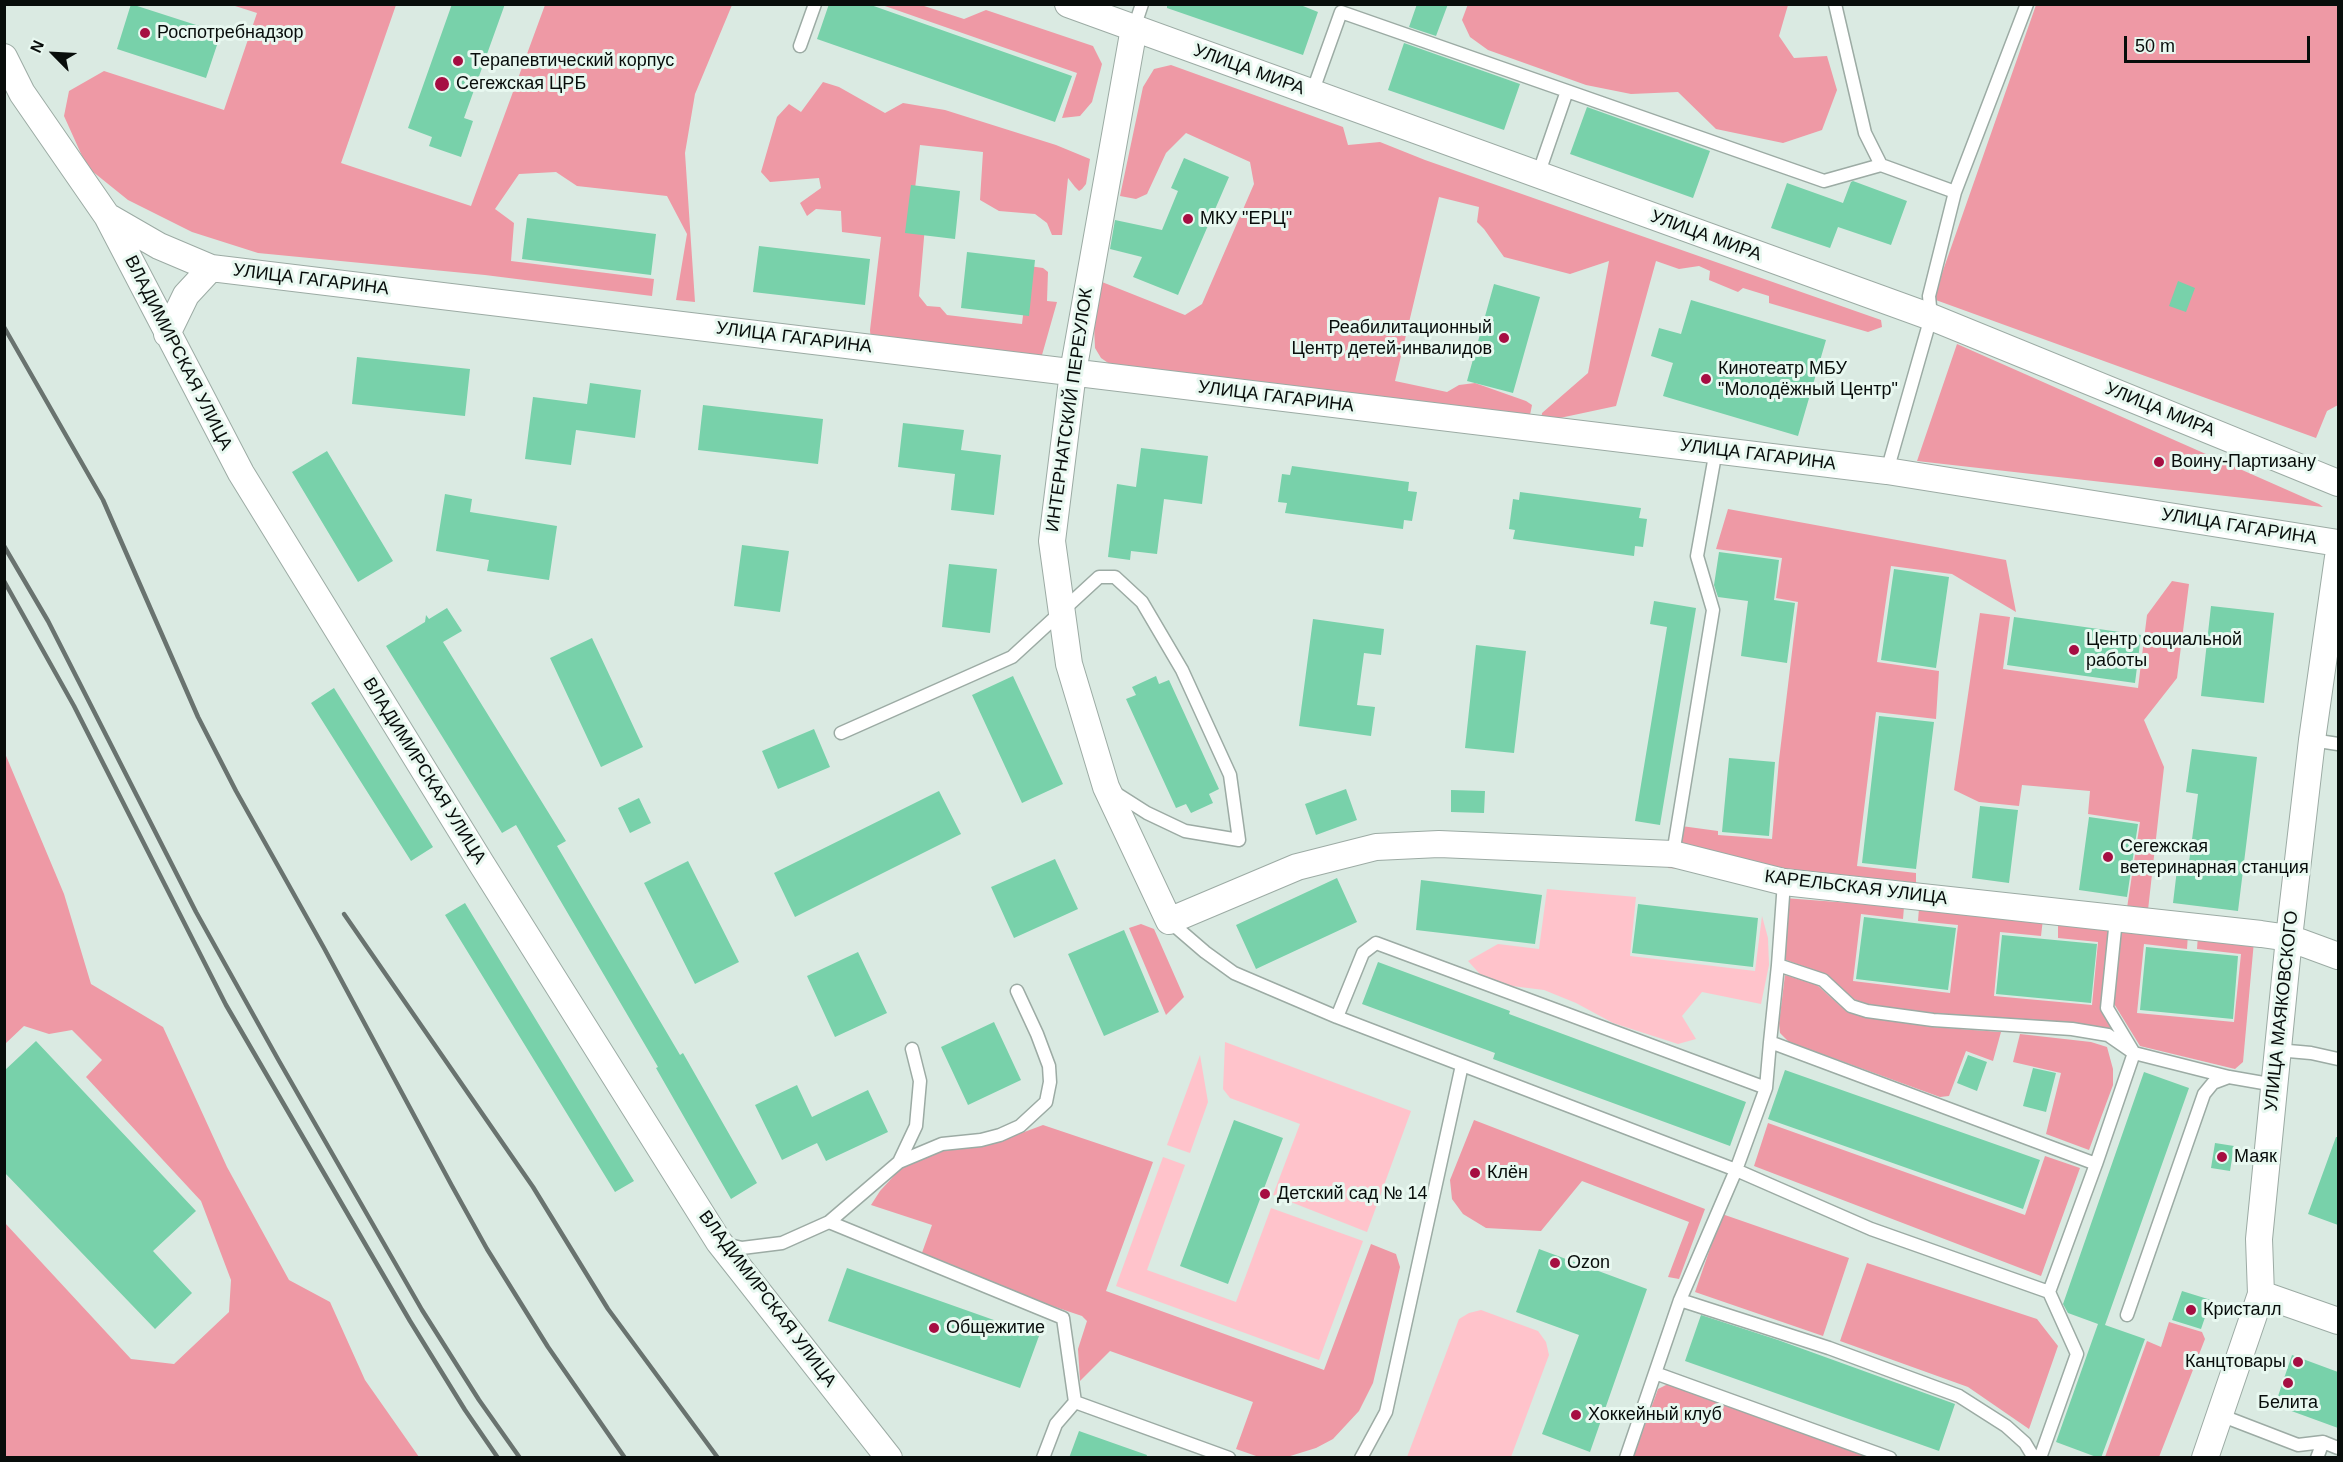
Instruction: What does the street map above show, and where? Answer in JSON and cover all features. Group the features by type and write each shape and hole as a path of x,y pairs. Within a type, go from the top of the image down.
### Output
{"street":[{"name":"УЛИЦА МИРА","path":"1068,4 1138,16 1312,93 1931,317 2338,483"},
{"name":"ИНТЕРНАТСКИЙ ПЕРЕУЛОК","path":"1138,16 1073,372 1052,541 1069,664 1106,787 1169,921"},
{"name":"ВЛАДИМИРСКАЯ УЛИЦА","path":"4,57 22,93 107,216 241,473 474,853 718,1242 889,1458"},
{"name":"УЛИЦА ГАГАРИНА","path":"107,216 159,246 211,268 1887,471 2338,543"},
{"name":"УЛИЦА ГАГАРИНА","path":"167,334 186,295 211,268"},
{"name":"УЛИЦА МАЯКОВСКОГО","path":"2205,1458 2261,1294 2259,1239 2277,1050 2312,740 2338,557"},
{"name":"КАРЕЛЬСКАЯ УЛИЦА","path":"1169,921 1297,867 1376,848 1438,844 1673,854 1784,882 2289,938 2338,956"},
{"path":"2261,1294 2338,1322"}],"lane":[{"path":"800,46 815,4"},
{"path":"1835,4 1865,133 1881,165"},
{"path":"1887,471 1931,317 1929,296 1954,192 2027,4"},
{"path":"1312,93 1336,8 1824,181 1881,165 1954,192"},
{"path":"1538,175 1567,91"},
{"path":"1673,854 1713,610 1697,556 1716,450"},
{"path":"841,733 1012,657 1099,577 1115,577 1142,602 1182,670 1230,775 1239,840 1185,831 1147,813 1106,787"},
{"path":"2312,740 2338,744"},
{"path":"1626,1458 1680,1300 1736,1170 1766,1088 1784,882"},
{"path":"2040,1458 2077,1354 2049,1292 2134,1053 2107,1008 2116,919"},
{"path":"1169,921 1234,973 1337,1017 1736,1170 1871,1229 2049,1292"},
{"path":"1337,1017 1364,953 1376,943 1766,1088"},
{"path":"1778,965 1823,980 1851,1006 1867,1011 1933,1020 2084,1031 2108,1035 2134,1053 2229,1077 2275,1085"},
{"path":"718,1242 742,1248 782,1243 829,1222 898,1162 942,1144 981,1140 1020,1126 1046,1102 1050,1082 1049,1066 1017,991"},
{"path":"1770,1042 2096,1164"},
{"path":"898,1162 916,1126 920,1081 912,1049"},
{"path":"2277,1050 2311,1053 2338,1059"},
{"path":"1361,1458 1386,1412 1462,1065"},
{"path":"2127,1316 2204,1094 2213,1083 2229,1077"},
{"path":"829,1222 1063,1318 1075,1402 1056,1424 1043,1458"},
{"path":"1680,1300 1829,1348 1959,1396 2006,1426 2025,1443 2034,1458"},
{"path":"1655,1373 1890,1458"},
{"path":"1075,1402 1229,1458"},
{"path":"2220,1415 2298,1445 2323,1442 2338,1448"},
{"path":"2317,1458 2323,1442"}],"shaded area":[{"path":"1468,4 1788,5 1779,36 1794,58 1827,56 1837,90 1822,130 1783,143 1716,129 1678,92 1631,94 1586,85 1488,50 1470,37 1462,20"},
{"path":"232,5 396,5 341,163 471,206 545,5 732,5 695,94 685,153 695,302 676,300 687,234 667,196 577,186 556,172 519,174 495,209 514,223 511,261 654,279 652,296 485,275 258,253 192,232 128,200 87,167 64,116 69,91 104,71 224,110 257,13"},
{"path":"882,5 921,5 964,19 986,10 1093,46 1102,64 1092,102 1080,116 1062,118 1077,73"},
{"path":"2036,5 2338,5 2338,405 2327,411 2316,438 1933,299"},
{"path":"1171,65 1343,127 1348,145 1380,142 1425,160 1881,320 1882,327 1868,332 1769,303 1769,296 1743,288 1738,292 1709,280 1710,271 1699,266 1679,269 1656,261 1616,406 1541,422 1542,413 1588,373 1609,261 1570,274 1504,257 1477,222 1479,207 1439,197 1395,381 1447,392 1459,385 1475,383 1532,405 1529,420 1114,367 1101,358 1095,348 1094,326 1102,282 1185,315 1202,304 1254,184 1250,162 1186,133 1166,153 1147,194 1136,199 1120,196 1143,87 1154,69"},
{"path":"823,82 839,87 885,113 903,103 945,110 1056,145 1090,159 1086,184 1082,189 1079,191 1068,178 1062,235 1052,235 1047,223 1035,214 999,211 980,200 983,152 920,145 912,215 925,226 919,296 927,306 940,307 947,315 1022,324 1029,266 1043,268 1048,272 1047,301 1057,302 1042,355 1030,361 871,342 870,330 881,237 842,232 841,211 816,209 807,216 800,203 821,188 819,178 770,182 761,172 777,117 789,104 801,112"},
{"path":"1957,344 2319,504 2323,507 1917,461"},
{"path":"1728,509 2006,560 2016,612 1952,574 1891,566 1877,662 1939,671 1936,719 1876,712 1857,866 1916,873 1916,887 1668,868 1674,825 1718,831 1718,835 1772,839 1798,602 1776,598 1782,558 1716,549"},
{"path":"2172,581 2189,584 2177,678 2144,720 2164,767 2148,910 2127,908 2140,822 2088,814 2090,791 2022,785 2019,806 1979,802 1954,790 1980,613 2010,617 2003,669 2138,688 2147,615"},
{"path":"4,751 64,894 91,984 163,1027 227,1167 289,1280 330,1302 365,1380 419,1457 5,1457 5,1223 131,1359 174,1364 229,1312 231,1280 201,1201 86,1077 102,1060 72,1030 49,1034 24,1026 5,1044"},
{"path":"1547,889 1636,897 1630,956 1755,971 1762,916 1768,938 1769,965 1761,1004 1702,992 1682,1016 1696,1039 1678,1044 1613,1023 1576,1003 1544,990 1488,983 1468,961 1498,944 1539,949"},
{"path":"1784,898 1904,907 1903,919 1861,914 1853,981 1950,993 1958,925 1918,921 1919,908 2043,919 2041,936 2000,932 1994,996 2092,1005 2098,942 2058,938 2058,921 2111,929 2114,1030 2072,1023 1932,1013 1867,1005 1854,999 1825,974 1786,960"},
{"path":"1141,924 1154,929 1184,997 1166,1015 1129,928"},
{"path":"2120,926 2188,934 2187,949 2144,944 2137,1013 2234,1022 2241,954 2197,949 2198,935 2254,941 2243,1062 2235,1069 2140,1046 2113,1002"},
{"path":"1785,975 1817,985 1846,1011 1864,1017 1932,1027 2001,1032 1993,1061 1966,1051 1949,1096 1940,1097 1789,1042 1780,1033 1779,1023"},
{"path":"2020,1034 2091,1042 2107,1047 2113,1069 2113,1085 2089,1150 2046,1134 2061,1073 2013,1062"},
{"path":"1225,1042 1411,1111 1367,1232 1273,1195 1300,1124 1230,1098 1223,1089"},
{"path":"1200,1055 1208,1102 1190,1153 1167,1145"},
{"path":"1474,1120 1705,1209 1679,1279 1668,1277 1689,1222 1582,1181 1541,1231 1486,1228 1463,1214 1452,1199 1450,1180"},
{"path":"1768,1123 2025,1215 2045,1156 2080,1168 2041,1276 1754,1166"},
{"path":"1043,1125 1153,1162 1106,1291 1324,1370 1371,1244 1396,1254 1400,1267 1373,1383 1359,1411 1333,1439 1316,1448 1287,1457 1259,1457 1236,1449 1253,1402 1110,1351 1080,1381 1078,1349 1087,1321 1082,1316 919,1261 932,1225 871,1205 880,1191 902,1167 944,1149 1003,1140"},
{"path":"1163,1157 1185,1165 1147,1270 1236,1302 1271,1208 1363,1241 1319,1360 1116,1286"},
{"path":"1722,1214 1849,1258 1823,1336 1695,1292"},
{"path":"1867,1263 2037,1319 2058,1346 2029,1429 1968,1387 1840,1341"},
{"path":"1481,1310 1538,1331 1546,1342 1549,1355 1511,1457 1407,1457 1459,1319"},
{"path":"2169,1322 2202,1332 2205,1339 2159,1457 2105,1457 2147,1341 2161,1347"},
{"path":"1668,1384 1869,1457 1633,1458 1658,1389"}],"building":[{"path":"131,4 221,33 206,78 117,49"},
{"name":"Терапевтический корпус","path":"452,4 505,4 464,118 473,121 461,157 429,146 432,137 408,128"},
{"path":"829,4 868,4 1072,76 1055,122 817,39"},
{"path":"1167,4 1298,4 1318,12 1303,55 1167,8"},
{"path":"1417,4 1448,4 1436,36 1409,27"},
{"path":"1404,43 1520,84 1504,130 1388,90"},
{"path":"1587,107 1710,151 1693,198 1570,154"},
{"name":"МКУ \"ЕРЦ\"","path":"1184,158 1229,177 1178,295 1133,277 1142,257 1110,249 1115,220 1162,230 1178,191 1171,188"},
{"path":"1853,181 1907,201 1891,245 1838,227 1830,248 1771,228 1787,183 1843,203"},
{"path":"911,185 960,191 955,239 905,233"},
{"path":"527,218 656,234 651,275 522,259"},
{"path":"759,246 870,259 865,305 753,292"},
{"path":"967,252 1035,260 1029,316 961,308"},
{"path":"2178,281 2195,288 2186,312 2169,306"},
{"name":"Реабилитационный Центр детей-инвалидов","path":"1494,284 1540,297 1513,393 1467,381"},
{"path":"1691,300 1826,340 1798,436 1663,396 1673,363 1651,356 1659,328 1681,334"},
{"path":"357,357 470,369 465,416 352,404"},
{"path":"590,383 641,390 635,438 576,430 571,465 525,459 533,397 587,404"},
{"path":"703,405 823,419 818,464 698,450"},
{"path":"903,423 964,430 961,450 1001,455 994,515 951,510 955,474 898,467"},
{"path":"1141,448 1208,456 1202,504 1164,499 1157,554 1131,551 1130,560 1108,557 1117,484 1136,487"},
{"path":"327,451 393,561 358,582 292,472"},
{"path":"1292,466 1409,482 1408,491 1417,492 1412,521 1404,520 1403,529 1285,513 1287,503 1278,502 1282,474 1290,475"},
{"path":"1520,492 1641,508 1639,518 1647,519 1643,547 1635,546 1634,556 1513,539 1515,530 1509,529 1513,499 1519,500"},
{"path":"445,494 472,499 470,512 557,526 549,580 487,571 489,560 436,551"},
{"path":"742,545 789,551 780,612 734,606"},
{"path":"1719,552 1779,560 1774,600 1795,603 1787,663 1741,656 1748,601 1718,597 1714,585"},
{"path":"949,564 997,569 990,633 942,627"},
{"path":"1894,569 1949,577 1936,668 1881,660"},
{"path":"1654,601 1696,608 1660,825 1635,821 1667,627 1650,624"},
{"path":"2211,606 2274,613 2264,703 2201,696"},
{"path":"447,608 462,631 443,642 566,841 557,846 680,1055 683,1053 757,1183 731,1199 656,1068 658,1067 516,825 502,833 386,646 425,622 426,615 429,619"},
{"name":"Центр социальной работы","path":"2014,617 2141,635 2135,683 2007,665"},
{"path":"1313,619 1384,629 1381,655 1364,653 1357,705 1375,707 1371,736 1299,726"},
{"path":"592,638 643,747 601,767 550,658"},
{"path":"1476,645 1526,651 1514,753 1465,748"},
{"path":"1013,676 1063,784 1022,803 972,695"},
{"path":"1156,676 1159,684 1169,680 1219,789 1209,794 1213,803 1191,813 1186,804 1176,808 1126,699 1136,695 1132,687"},
{"path":"334,688 433,847 411,861 311,703"},
{"path":"1879,716 1934,722 1916,869 1862,863"},
{"path":"814,729 830,767 778,789 762,751"},
{"path":"2192,749 2257,757 2238,911 2173,903 2178,861 2189,862 2198,794 2186,792"},
{"path":"1729,758 1775,762 1769,836 1722,832"},
{"path":"1346,789 1357,820 1316,835 1305,804"},
{"path":"1451,790 1485,791 1484,813 1451,812"},
{"path":"939,791 961,834 795,917 774,873"},
{"path":"639,798 651,823 630,833 618,808"},
{"path":"1980,806 2018,810 2009,883 1972,878"},
{"name":"Сегежская ветеринарная станция","path":"2089,817 2138,824 2127,897 2079,890"},
{"path":"1055,859 1078,909 1014,938 991,887"},
{"path":"688,861 739,962 695,984 644,883"},
{"path":"1337,878 1357,922 1256,969 1236,925"},
{"path":"1421,880 1542,895 1535,944 1416,930"},
{"path":"465,903 634,1181 615,1192 445,915"},
{"path":"1638,904 1758,918 1753,967 1632,953"},
{"path":"1864,917 1956,928 1948,990 1856,979"},
{"path":"1124,930 1159,1012 1104,1036 1068,954"},
{"path":"2002,935 2097,944 2091,1003 1996,994"},
{"path":"2146,947 2238,956 2233,1019 2140,1010"},
{"path":"858,952 887,1013 835,1037 807,976"},
{"path":"1378,962 1510,1011 1509,1014 1746,1102 1730,1146 1493,1059 1495,1053 1362,1004"},
{"path":"994,1022 1021,1080 968,1105 941,1047"},
{"path":"36,1041 196,1211 153,1251 192,1293 155,1329 4,1172 4,1071"},
{"path":"1968,1055 1987,1062 1977,1091 1957,1083"},
{"path":"2033,1068 2056,1073 2046,1112 2023,1106"},
{"path":"1785,1070 2040,1160 2023,1209 1768,1119"},
{"path":"2144,1072 2189,1088 2105,1325 2145,1339 2101,1458 2099,1458 2056,1442 2098,1324 2068,1313 2063,1304"},
{"path":"797,1085 812,1117 868,1090 888,1132 826,1161 817,1143 782,1160 755,1105"},
{"path":"1234,1120 1283,1138 1228,1284 1180,1266"},
{"path":"2336,1137 2338,1137 2338,1225 2308,1214"},
{"name":"Маяк","path":"2215,1143 2234,1146 2230,1171 2211,1168"},
{"path":"1539,1249 1647,1289 1590,1452 1542,1434 1579,1335 1516,1312"},
{"name":"Общежитие","path":"847,1268 1039,1336 1020,1388 828,1321"},
{"name":"Кристалл","path":"2182,1291 2211,1300 2201,1329 2172,1320"},
{"path":"1701,1315 1778,1340 1955,1404 1939,1451 1685,1361"},
{"path":"2292,1355 2338,1372 2338,1428 2275,1405"},
{"path":"1079,1431 1147,1455 1146,1458 1069,1458"}],"railway":[{"path":"4,327 103,500 198,717 236,791 324,948 452,1186 487,1249 548,1347 625,1458"},
{"path":"4,546 48,621 196,912 279,1061 422,1310 479,1400 520,1458"},
{"path":"4,581 74,706 226,1005 410,1321 465,1410 498,1458"},
{"path":"344,914 533,1187 608,1309 718,1458"}],"place":[{"name":"Роспотребнадзор","path":"145,33"},
{"name":"Терапевтический корпус","path":"458,61"},
{"name":"Сегежская ЦРБ","path":"442,84"},
{"name":"МКУ \"ЕРЦ\"","path":"1188,219"},
{"name":"Реабилитационный Центр детей-инвалидов","path":"1504,338"},
{"name":"Кинотеатр МБУ \"Молодёжный Центр\"","path":"1706,379"},
{"name":"Воину-Партизану","path":"2159,462"},
{"name":"Центр социальной работы","path":"2074,650"},
{"name":"Сегежская ветеринарная станция","path":"2108,857"},
{"name":"Маяк","path":"2222,1157"},
{"name":"Клён","path":"1475,1173"},
{"name":"Детский сад № 14","path":"1265,1194"},
{"name":"Ozon","path":"1555,1263"},
{"name":"Кристалл","path":"2191,1310"},
{"name":"Общежитие","path":"934,1328"},
{"name":"Канцтовары","path":"2298,1362"},
{"name":"Белита","path":"2288,1383"},
{"name":"Хоккейный клуб","path":"1576,1415"}]}
